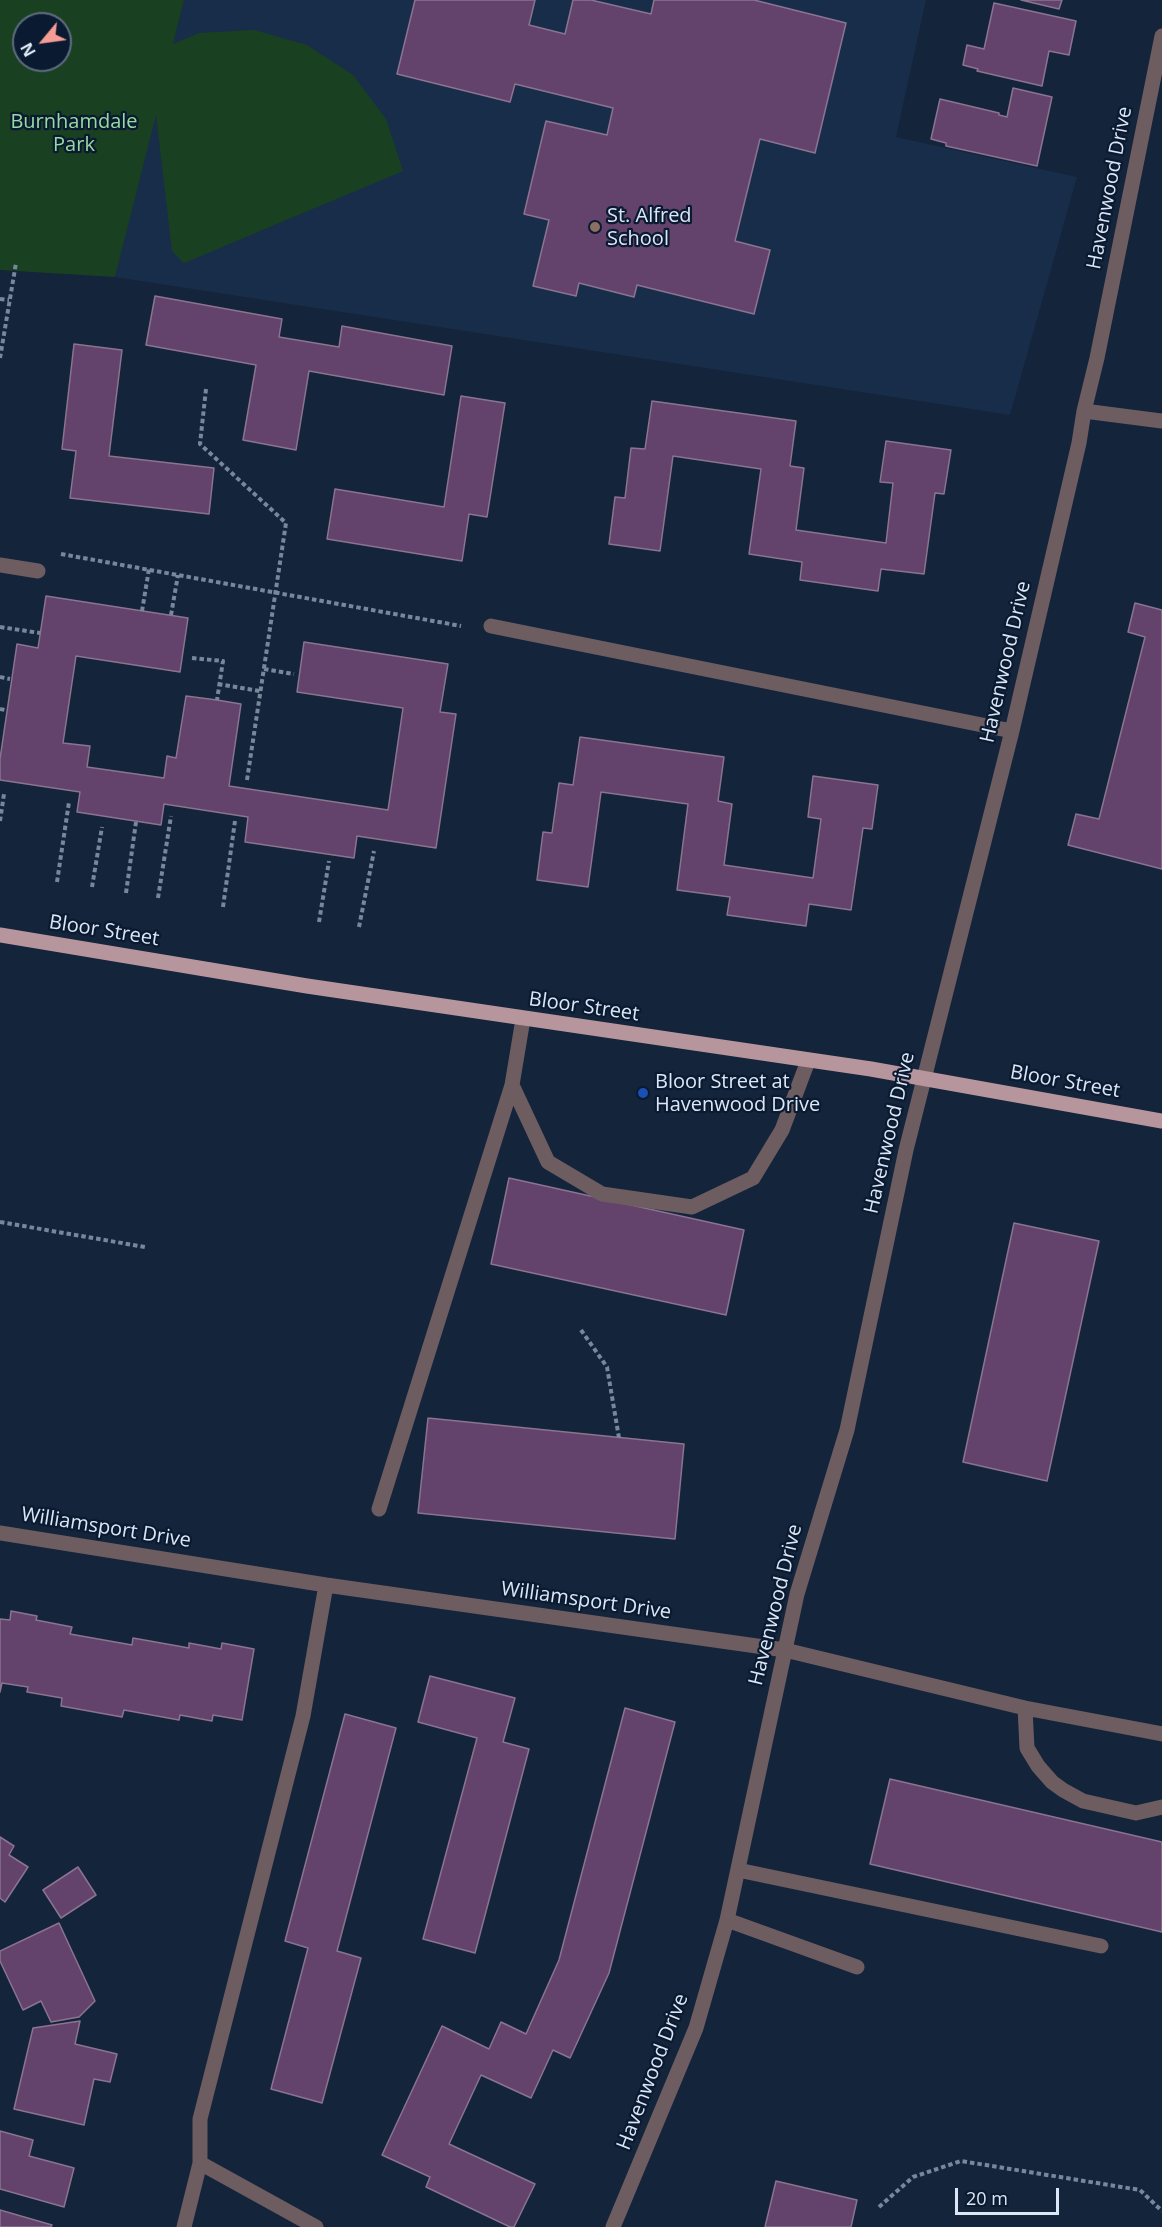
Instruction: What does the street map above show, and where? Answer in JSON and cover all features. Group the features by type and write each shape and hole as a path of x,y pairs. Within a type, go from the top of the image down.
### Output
{"main road":[{"name":"Bloor Street","path":"0,935 307,986 923,1078 1162,1121"}],"street":[{"name":"Havenwood Drive","path":"613,2227 696,2028 727,1920 797,1594 847,1430 923,1078 1012,731 1079,443 1162,36"},
{"path":"1084,411 1162,421"},
{"path":"0,565 38,570"},
{"path":"491,626 1012,731"},
{"path":"379,1509 512,1085 523,1019"},
{"path":"512,1085 548,1162 602,1194 692,1207 753,1178 782,1130 808,1061"},
{"name":"Williamsport Drive","path":"0,1533 326,1585 785,1650 1025,1708 1162,1734"},
{"path":"184,2227 200,2163 201,2119 303,1716 326,1585"},
{"path":"1025,1708 1027,1748 1038,1766 1052,1782 1063,1790 1083,1801 1136,1813 1162,1807"},
{"path":"738,1870 1101,1946"},
{"path":"727,1920 857,1966"},
{"path":"200,2163 316,2227"}],"path":[{"path":"0,358 16,263"},
{"path":"0,299 9,300"},
{"path":"206,389 200,444 286,523 247,780"},
{"path":"61,554 461,626"},
{"path":"142,611 149,569"},
{"path":"171,615 178,575"},
{"path":"0,627 40,633"},
{"path":"192,658 223,661 217,700"},
{"path":"264,669 294,674"},
{"path":"0,677 10,679"},
{"path":"218,684 260,691"},
{"path":"0,821 4,794"},
{"path":"57,882 69,802"},
{"path":"158,898 171,816"},
{"path":"223,907 235,821"},
{"path":"126,893 136,822"},
{"path":"92,887 102,827"},
{"path":"359,927 374,851"},
{"path":"319,921 328,861"},
{"path":"0,1222 145,1247"},
{"path":"581,1330 607,1367 619,1438"},
{"path":"879,2207 913,2177 961,2162 1140,2190 1162,2211"}],"shaded area":[{"name":"St. Alfred School","path":"184,0 926,0 896,137 1077,177 1010,415 115,277"}],"green space":[{"name":"Burnhamdale Park","path":"0,0 184,0 173,44 199,33 254,30 307,45 353,75 386,119 403,171 184,263 172,251 156,115 115,277 0,270"}],"building":[{"path":"415,0 535,0 529,25 565,34 573,0 591,0 651,14 654,0 754,0 846,23 815,153 760,139 735,241 770,250 754,314 637,285 634,297 579,283 576,296 533,286 549,220 524,214 546,121 607,135 613,108 515,84 510,102 397,74"},
{"path":"1021,0 1062,0 1059,9"},
{"path":"994,3 1076,21 1069,55 1049,51 1042,86 977,71 978,69 963,65 967,45 984,49"},
{"path":"1013,88 1052,97 1037,166 946,146 946,143 931,139 940,99 1007,117"},
{"path":"155,296 282,319 279,337 339,347 342,326 452,346 444,395 309,371 296,450 243,440 256,365 146,345"},
{"path":"74,344 122,350 109,456 214,468 209,514 70,498 76,451 62,449"},
{"path":"461,396 505,403 487,517 469,514 462,561 327,539 335,489 444,507"},
{"path":"652,401 796,421 790,466 804,468 796,530 886,543 893,483 880,482 886,441 951,450 944,494 935,493 924,574 881,569 878,591 800,580 802,562 749,554 761,469 673,456 660,551 609,544 615,497 625,498 631,448 645,449"},
{"path":"46,596 188,618 180,672 76,656 63,743 90,746 87,767 164,778 167,756 176,758 186,696 217,700 241,704 229,786 388,810 403,708 297,692 304,642 448,664 440,712 456,714 436,848 357,836 354,858 245,842 248,817 164,804 161,825 77,812 80,792 0,780 0,759 17,644 38,648"},
{"path":"1135,603 1162,610 1162,869 1068,845 1076,814 1099,819 1145,637 1128,632"},
{"path":"580,737 724,757 718,801 732,804 724,865 813,878 821,819 808,817 813,776 878,785 872,829 863,828 851,910 809,904 806,926 727,915 730,897 677,890 688,804 601,792 588,887 537,880 543,832 552,833 559,783 573,785"},
{"path":"509,1178 744,1230 726,1315 491,1264"},
{"path":"1014,1223 1099,1241 1047,1481 963,1462"},
{"path":"428,1418 684,1444 675,1539 418,1513"},
{"path":"11,1611 37,1616 36,1620 72,1627 70,1634 132,1645 133,1638 189,1648 189,1643 221,1649 222,1643 254,1649 242,1720 213,1715 212,1721 180,1715 179,1720 124,1710 122,1717 61,1706 62,1698 27,1692 28,1687 2,1683 0,1692 0,1619 10,1620"},
{"path":"430,1676 515,1698 503,1742 529,1749 475,1953 423,1939 477,1738 418,1722"},
{"path":"625,1708 675,1722 609,1973 570,2058 553,2050 531,2098 481,2075 449,2144 535,2184 514,2227 510,2227 426,2187 430,2177 382,2155 442,2026 489,2049 501,2022 526,2034 559,1960"},
{"path":"345,1714 396,1728 337,1951 361,1958 322,2103 271,2089 308,1948 285,1941"},
{"path":"890,1779 1162,1842 1162,1932 870,1864"},
{"path":"0,1837 14,1846 9,1855 28,1867 5,1902 0,1898"},
{"path":"78,1867 96,1895 61,1918 43,1890"},
{"path":"59,1923 95,2001 79,2017 51,2022 41,2001 23,2010 0,1961 0,1951"},
{"path":"80,2021 75,2044 117,2054 110,2082 94,2079 84,2125 14,2109 33,2028"},
{"path":"0,2131 33,2140 29,2156 74,2168 64,2207 0,2189"},
{"path":"776,2181 857,2200 851,2227 765,2227"},
{"path":"0,2210 52,2225 51,2227 0,2227"}],"place":[{"name":"St. Alfred School","path":"595,227"},
{"name":"Bloor Street at Havenwood Drive","path":"643,1093"}]}
